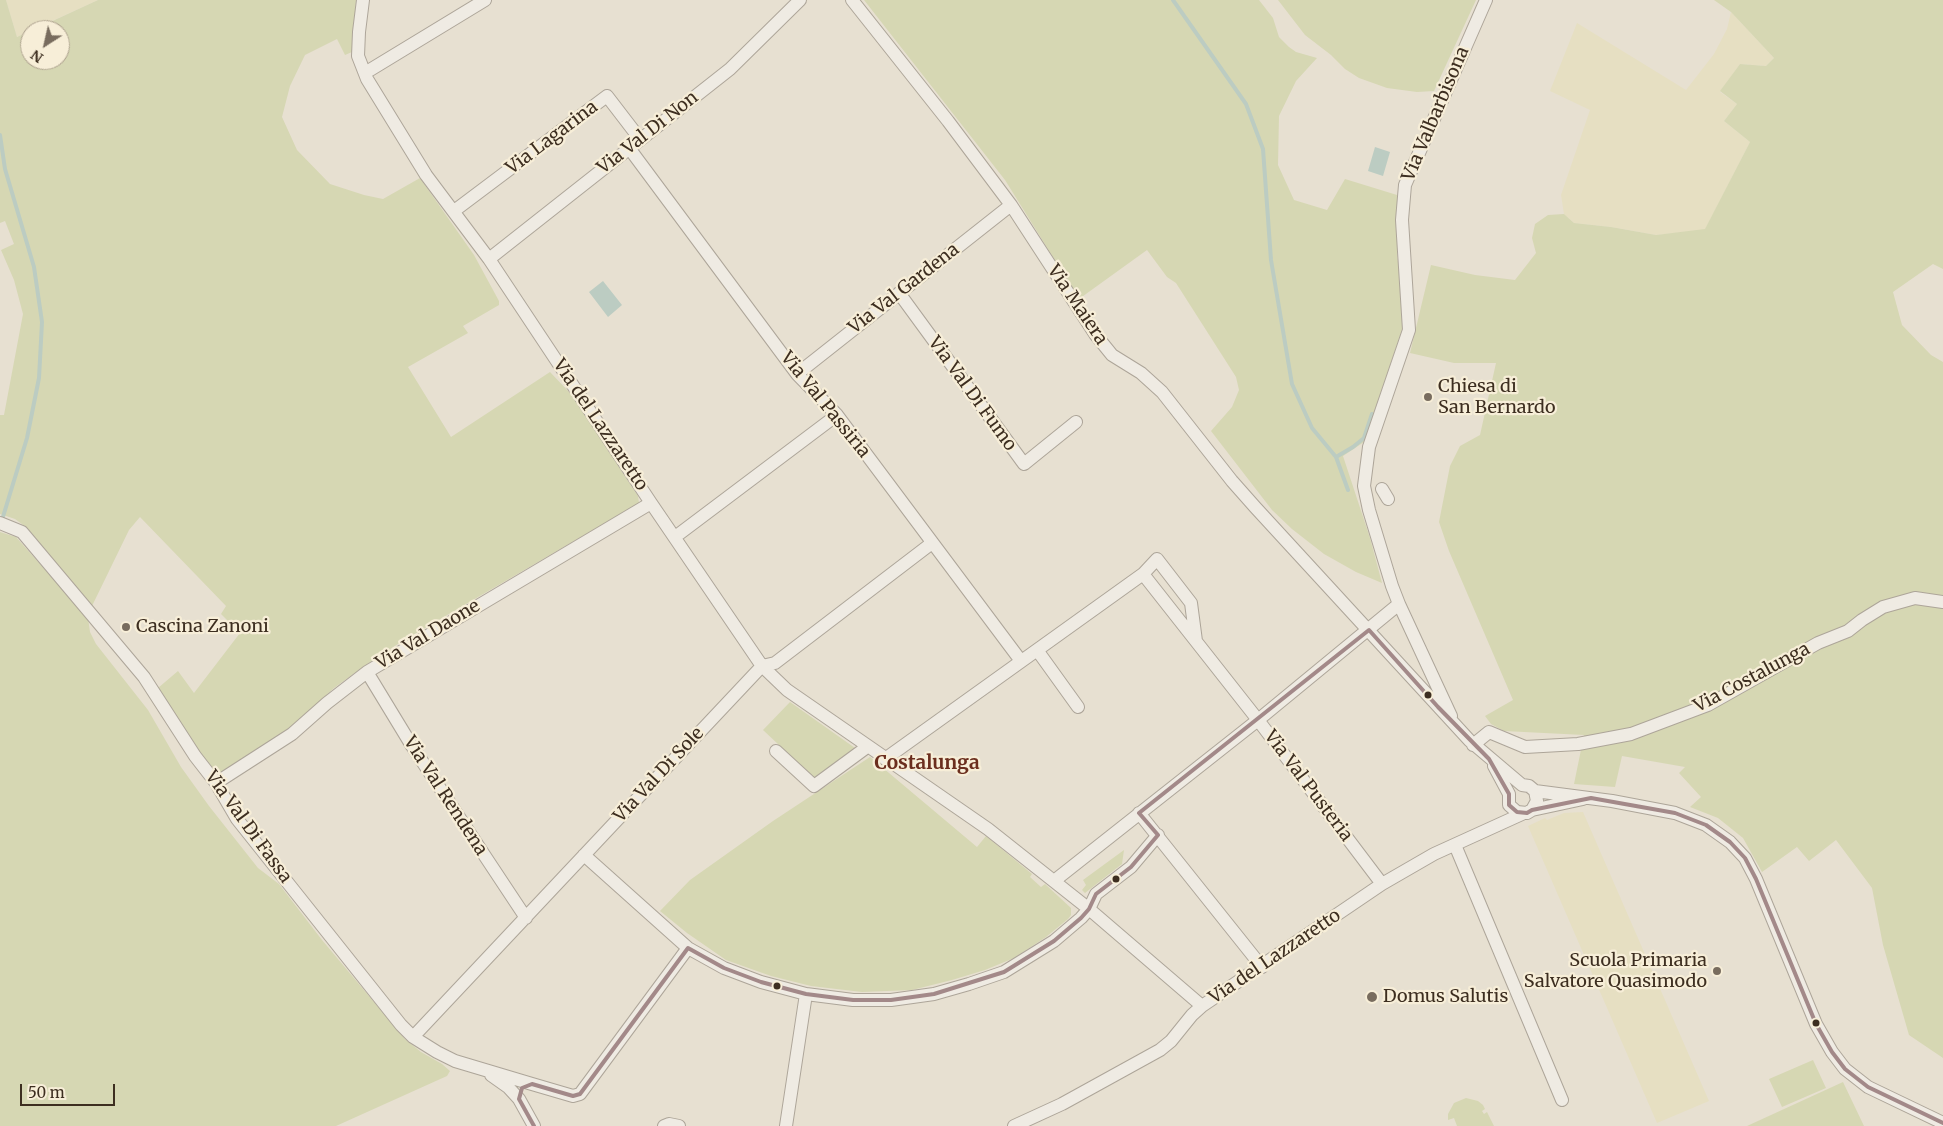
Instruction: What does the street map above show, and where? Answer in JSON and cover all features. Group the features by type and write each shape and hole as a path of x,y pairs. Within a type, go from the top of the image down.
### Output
{"street":[{"name":"Via del Lazzaretto","path":"363,0 358,56 365,73 426,174 489,259 762,666 787,690 988,829 1054,880 1202,1006 1382,884 1434,854 1527,812"},
{"path":"365,73 486,0"},
{"name":"Via Val Di Non","path":"489,259 730,69 800,0"},
{"name":"Via Maiera","path":"852,0 948,121 1011,205 1106,348 1112,355 1141,373 1162,392 1238,488 1369,630"},
{"name":"Via Valbarbisona","path":"1399,604 1369,510 1365,479 1369,447 1408,330 1402,220 1405,185 1486,0"},
{"name":"Via Lagarina","path":"454,211 607,96 640,139"},
{"name":"Via Val Passiria","path":"629,148 798,374 837,415 1021,661"},
{"name":"Via Val Gardena","path":"798,374 1011,205"},
{"name":"Via Val Di Fumo","path":"899,293 1024,464 1076,422"},
{"path":"675,537 837,415"},
{"name":"Via Val Daone","path":"216,783 292,734 366,672 651,503"},
{"name":"Via Val Di Fassa","path":"0,523 16,528 28,540 144,677 195,756 216,783 238,819 401,1025 413,1037 455,1061 573,1096 580,1094 688,948"},
{"name":"Via Val Di Sole","path":"413,1037 762,666 775,663 932,543"},
{"path":"885,759 1143,574 1157,559 1191,603 1196,641"},
{"name":"Via Val Pusteria","path":"1143,574 1258,720 1382,884"},
{"name":"Via Costalunga","path":"1473,745 1489,732 1525,747 1578,744 1631,734 1708,705 1818,643 1848,631 1883,607 1915,598 1943,602"},
{"path":"1054,880 1258,720 1399,604 1455,725"},
{"path":"1369,630 1473,745 1522,785"},
{"path":"1037,650 1078,707"},
{"name":"Via Val Rendena","path":"366,672 412,746 526,918"},
{"path":"776,751 814,786 868,747"},
{"path":"1489,759 1504,781 1509,799 1516,812 1527,812 1591,798"},
{"path":"1496,826 1512,789 1522,785 1529,786 1535,791 1591,798 1675,813 1706,825 1730,842 1745,858 1756,879 1816,1024 1836,1058 1845,1069 1868,1088 1943,1123"},
{"path":"1527,812 1537,801 1535,791"},
{"path":"1139,813 1262,967"},
{"path":"584,855 688,948 724,968 761,982 806,994 853,1000 891,1000 934,994 1004,972 1054,941 1089,909 1096,894 1131,867 1158,835"},
{"path":"1454,845 1562,1100"},
{"path":"786,1126 806,994"},
{"path":"1014,1126 1062,1104 1160,1050 1171,1041 1192,1015 1202,1006"},
{"path":"477,1068 500,1080 519,1098 534,1126"},
{"path":"519,1098 522,1088 532,1084"},
{"path":"664,1126 670,1124 679,1126"}],"shaded area":[{"path":"6,0 98,0 54,20 20,20 20,36 17,37"},
{"path":"1731,12 1774,58 1766,66 1740,64 1720,92 1737,104 1724,121 1750,142 1705,230 1656,235 1574,223 1564,214 1561,195 1590,110 1550,91 1577,23 1686,90 1714,54 1727,29"},
{"path":"1375,147 1390,152 1383,176 1368,171"},
{"path":"603,281 622,305 608,317 589,292"},
{"path":"1583,812 1709,1101 1657,1123 1528,826 1545,818 1547,820 1564,813"}],"green space":[{"path":"0,0 6,0 17,37 20,36 20,70 70,70 70,20 55,20 98,0 356,0 352,52 345,55 337,39 305,55 290,86 282,117 297,150 330,184 364,195 383,199 420,178 474,255 499,301 499,305 463,326 468,333 408,367 451,437 550,372 571,394 638,496 639,503 401,642 334,688 295,724 258,752 222,775 212,772 158,688 178,671 194,693 240,633 221,614 226,606 140,517 129,530 92,606 26,527 15,519 0,514 0,415 4,415 23,314 14,280 1,250 14,244 5,221 0,223"},
{"path":"864,0 1259,0 1273,18 1279,37 1289,47 1296,52 1317,58 1296,81 1279,116 1278,165 1294,200 1327,210 1345,179 1397,195 1397,255 1405,309 1403,327 1364,442 1343,456 1370,538 1382,583 1356,572 1324,554 1292,529 1272,510 1211,431 1232,407 1239,390 1236,377 1176,283 1167,277 1147,250 1079,299 1005,180"},
{"path":"1278,0 1476,0 1434,91 1417,92 1387,88 1359,78 1345,69 1331,55 1305,35"},
{"path":"1714,0 1943,0 1943,269 1933,264 1893,292 1902,325 1931,355 1943,362 1943,1058 1909,1035 1883,945 1872,888 1836,840 1809,861 1797,847 1762,872 1743,838 1718,818 1690,807 1701,797 1679,773 1685,767 1622,756 1615,787 1574,784 1584,735 1504,731 1491,724 1485,716 1513,700 1449,551 1439,522 1450,466 1460,446 1480,435 1496,363 1454,363 1410,353 1431,265 1475,275 1515,280 1536,253 1532,238 1535,224 1548,215 1564,214 1574,223 1656,235 1705,229 1750,142 1724,121 1737,104 1720,91 1740,64 1766,66 1774,58 1731,12"},
{"path":"0,532 16,537 88,618 90,632 96,644 148,710 181,767 258,868 279,884 322,940 405,1039 450,1071 447,1076 336,1126 0,1126"},
{"path":"790,702 855,748 814,778 763,730"},
{"path":"870,757 977,847 986,836 1032,874 1030,877 1041,887 1045,884 1071,908 1071,915 1068,919 1046,937 1014,958 985,970 912,990 862,992 811,986 771,976 726,960 687,933 660,911 690,880 773,821"},
{"path":"1124,850 1122,864 1085,893 1082,890 1086,885 1083,880"},
{"path":"1813,1060 1826,1088 1782,1107 1769,1079"},
{"path":"1843,1082 1864,1126 1747,1126"},
{"path":"1466,1098 1478,1101 1483,1105 1485,1109 1482,1111 1484,1114 1487,1112 1494,1126 1457,1126 1454,1118 1448,1120 1448,1114 1454,1103"}],"waterway":[{"path":"1173,0 1246,104 1263,149 1271,260 1292,384 1312,428 1336,457 1348,490"},
{"path":"0,135 5,169 34,267 42,322 39,378 27,438 2,520"},
{"path":"1336,457 1364,438 1372,414"}],"transit line":[{"path":"534,1126 519,1099 522,1088 532,1084 573,1096 580,1094 688,948 724,968 761,982 806,994 853,1000 891,1000 934,994 1004,972 1054,941 1081,918 1089,909 1096,894 1131,867 1158,835 1139,813 1369,630 1438,707 1489,759 1509,794 1509,805 1517,812 1527,813 1532,810 1591,798 1675,813 1706,825 1730,842 1745,858 1756,879 1816,1024 1832,1052 1845,1069 1868,1087 1943,1123"}],"place":[{"name":"Chiesa di San Bernardo","path":"1428,397"},
{"name":"Cascina Zanoni","path":"126,627"},
{"name":"Scuola Primaria Salvatore Quasimodo","path":"1717,971"},
{"name":"Domus Salutis","path":"1372,997"}],"district":[{"name":"Costalunga","path":"927,764"}]}
